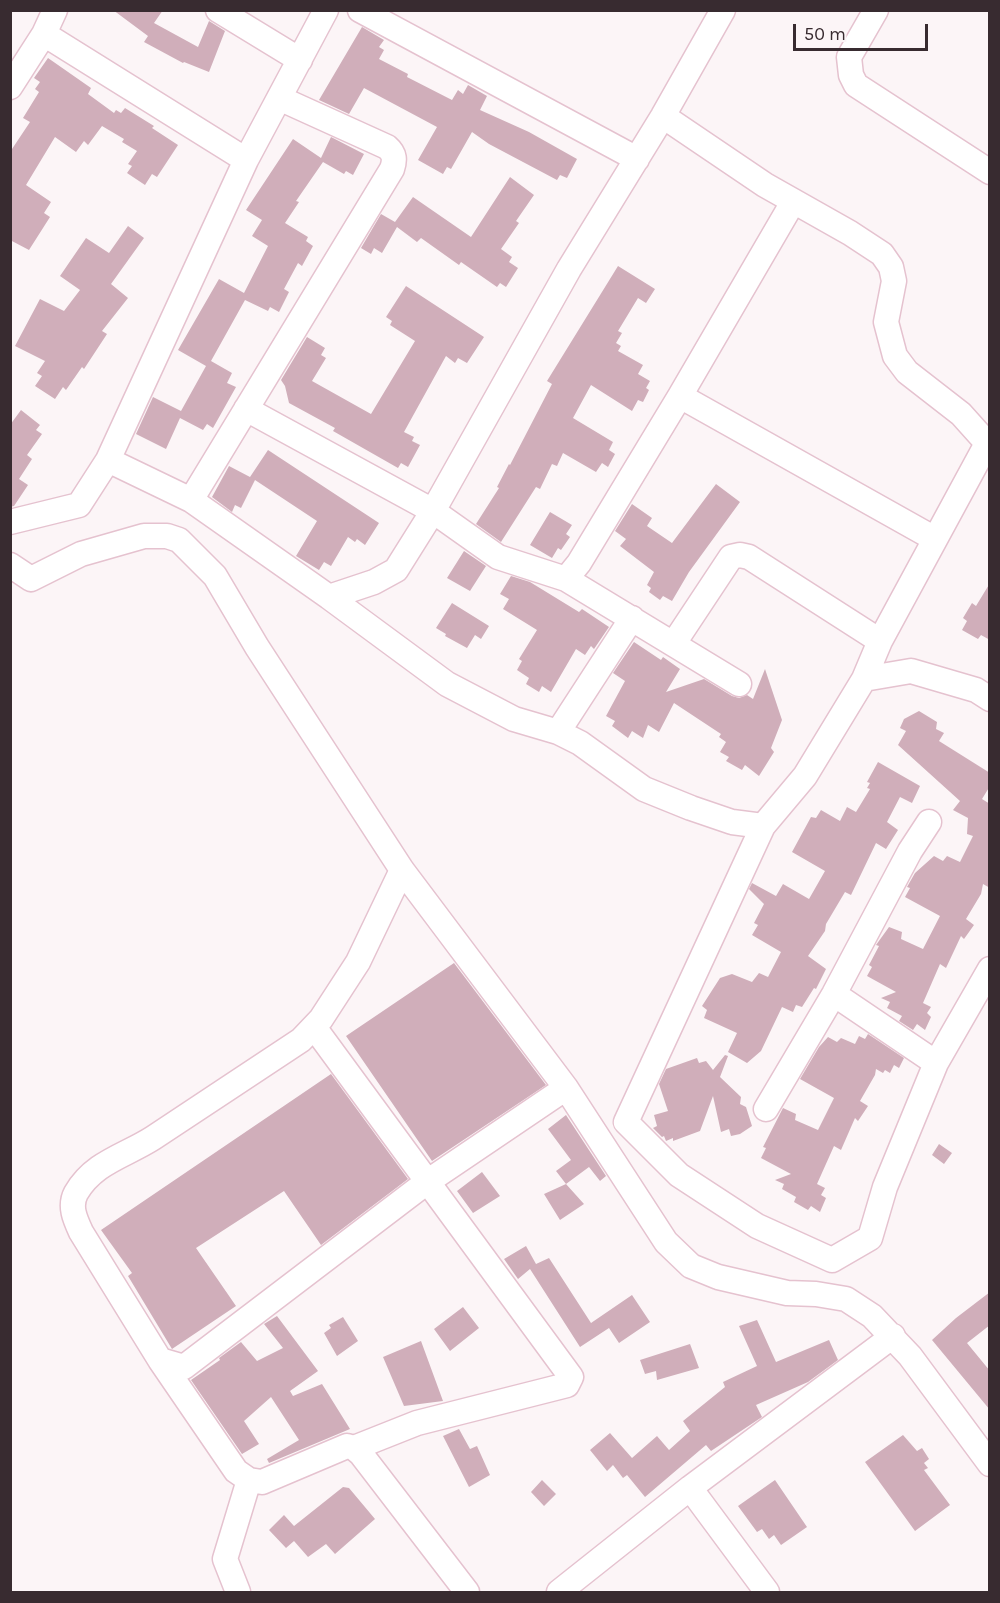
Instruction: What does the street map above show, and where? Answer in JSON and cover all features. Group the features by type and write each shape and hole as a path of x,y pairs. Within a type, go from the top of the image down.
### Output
{"street":[{"path":"10,87 44,34 55,10"},
{"path":"218,10 300,60"},
{"path":"10,522 79,505 108,460 246,160 326,10"},
{"path":"360,10 637,159"},
{"path":"329,597 374,582 396,570 433,511 570,269 663,116 723,10"},
{"path":"876,10 849,57 851,75 856,86 990,171"},
{"path":"44,34 246,160"},
{"path":"190,500 392,170 395,161 392,152 387,147 279,98"},
{"path":"663,116 730,163 882,254 891,267 894,280 886,322 895,357 907,372 961,414 988,440 880,641 864,680 805,776 763,826 626,1122 679,1175 757,1226 832,1260 870,1238 885,1187 936,1063 990,969"},
{"path":"566,579 579,563 680,396 793,202"},
{"path":"680,396 935,539"},
{"path":"246,409 433,511 498,557 566,579 739,684"},
{"path":"108,460 190,500 329,597 447,684 514,719 558,732 580,743 644,789 732,822 763,826"},
{"path":"10,565 31,579 81,554 144,536 167,536 179,540 215,576 257,647 402,870 566,1088 666,1242 691,1266 718,1277 786,1293 816,1294 846,1299 872,1316 910,1356 990,1464"},
{"path":"674,644 731,557 741,555 749,557 880,641"},
{"path":"558,732 632,618"},
{"path":"864,680 911,670 976,690 990,699"},
{"path":"766,1109 834,994 910,851 929,822"},
{"path":"402,870 358,962 314,1027 301,1040 138,1148 112,1159 93,1171 75,1195 72,1212 81,1232 160,1360 236,1471 249,1480 262,1482 347,1446 354,1448 361,1454 467,1593"},
{"path":"834,994 936,1063"},
{"path":"314,1027 570,1377 567,1385 417,1423 354,1448"},
{"path":"160,1360 184,1367 427,1182 566,1088"},
{"path":"559,1593 690,1488 893,1336"},
{"path":"238,1593 225,1560 249,1480"},
{"path":"690,1488 767,1593"}],"building":[{"path":"113,10 163,10 154,23 198,47 209,21 225,31 209,72 183,63 144,42 148,36"},
{"path":"362,27 384,40 379,47 384,50 379,59 408,74 407,77 452,100 458,90 463,94 468,85 487,96 480,110 529,132 577,159 567,178 560,175 557,180 489,144 472,132 451,169 447,167 443,174 418,160 437,127 364,88 349,114 319,100"},
{"path":"48,58 91,88 88,94 114,113 116,110 121,113 125,108 154,126 152,128 178,145 157,177 152,174 145,185 127,173 132,166 128,164 137,151 122,142 124,139 102,126 88,145 84,141 76,152 55,137 26,185 51,202 44,213 50,217 29,250 10,240 10,152 30,122 23,118 39,92 35,89 40,82 34,78"},
{"path":"331,137 364,154 353,175 346,171 344,174 323,162 296,201 299,202 285,223 308,237 306,241 313,246 302,266 298,263 284,289 289,292 279,312 270,307 268,311 245,300 211,361 232,373 227,383 236,387 213,428 207,424 203,430 180,418 166,449 136,434 153,397 181,411 206,366 178,350 219,279 244,293 268,246 252,236 262,220 246,210 293,139 321,158"},
{"path":"510,177 534,195 516,221 519,223 501,249 512,257 509,262 518,268 506,287 500,283 497,287 461,262 459,265 421,238 417,242 397,227 382,253 374,248 371,254 361,248 381,214 395,222 413,197 471,237"},
{"path":"128,226 144,238 111,284 128,298 102,331 107,334 84,369 82,367 66,390 63,387 55,399 35,386 42,376 37,373 45,361 15,346 40,299 64,311 80,290 60,276 86,238 109,253"},
{"path":"618,266 655,289 646,303 638,298 618,331 622,333 616,343 621,346 618,351 643,365 638,374 650,381 646,388 649,390 643,402 638,400 632,411 591,385 573,418 613,442 609,450 615,454 608,467 602,463 596,472 563,453 557,466 552,464 540,489 536,487 501,542 476,524 499,488 497,487 552,384 547,381"},
{"path":"406,286 484,337 467,363 458,358 455,363 446,356 404,432 414,437 412,441 420,445 408,467 401,463 398,468 333,431 335,428 289,403 285,386 281,380 307,337 325,348 321,355 326,358 312,381 371,414 415,341 390,325 392,321 386,317"},
{"path":"21,410 40,425 36,430 42,434 27,455 32,459 19,479 28,485 14,506 10,507 10,425"},
{"path":"268,450 379,523 365,545 357,539 355,542 348,537 331,566 324,562 319,570 296,556 317,521 255,480 241,508 235,505 232,512 212,497 229,466 250,477"},
{"path":"716,484 740,502 689,572 672,601 663,596 660,600 649,592 651,588 647,585 654,572 620,546 626,539 615,531 632,504 652,518 647,526 672,543"},
{"path":"550,512 572,525 566,534 570,537 561,550 558,548 552,558 530,545"},
{"path":"464,551 486,566 470,591 447,578"},
{"path":"511,576 530,582 579,612 582,609 609,627 594,649 591,646 585,655 576,649 551,692 542,686 539,692 526,684 529,678 517,670 522,661 519,659 537,630 503,609 509,599 500,594"},
{"path":"990,583 990,640 981,635 978,639 962,630 967,621 963,618 972,603 976,606"},
{"path":"452,603 489,626 481,639 475,635 467,648 445,636 446,634 436,628"},
{"path":"634,642 661,660 663,657 680,669 666,692 704,679 732,696 739,698 747,695 753,699 765,669 782,720 771,748 774,752 759,776 745,765 742,770 726,761 729,757 720,752 726,742 719,737 721,734 674,703 659,732 648,725 643,738 632,731 628,738 612,726 615,721 606,716 625,681 613,673"},
{"path":"919,711 937,722 936,729 944,733 939,741 990,773 990,786 982,799 990,804 990,888 983,884 981,894 966,919 974,925 964,939 961,936 946,968 940,964 923,1003 931,1007 927,1013 931,1017 925,1030 917,1024 913,1030 899,1021 902,1016 887,1008 890,1002 881,998 896,992 867,976 872,967 869,965 879,946 876,945 889,927 902,932 901,939 923,949 940,916 905,897 910,888 907,887 915,873 934,856 943,861 947,856 960,862 973,836 967,834 968,818 953,810 960,801 898,745 906,731 900,728 904,719"},
{"path":"878,762 920,786 912,803 900,797 887,822 898,830 886,849 876,843 851,895 845,892 826,924 825,931 808,956 826,969 816,989 814,988 802,1007 796,1005 793,1012 782,1007 761,1051 747,1063 728,1052 737,1033 704,1018 707,1010 702,1006 720,978 732,974 752,982 759,973 768,977 781,952 752,935 758,925 754,923 764,904 749,889 752,883 776,896 783,884 809,899 825,871 792,852 811,817 816,818 821,810 840,821 847,807 856,812 870,789 867,788 870,783 867,782"},
{"path":"454,963 546,1085 432,1161 346,1036"},
{"path":"868,1034 904,1058 899,1068 894,1065 890,1073 885,1070 883,1073 876,1069 860,1101 868,1106 858,1121 855,1118 841,1150 834,1146 817,1184 825,1188 821,1195 826,1198 820,1212 811,1206 808,1210 794,1202 796,1197 782,1189 784,1184 775,1180 791,1174 761,1158 766,1148 763,1147 783,1108 796,1114 795,1120 818,1130 834,1098 800,1079 819,1047 828,1037 837,1042 841,1038 855,1044 859,1036 865,1039"},
{"path":"725,1055 728,1056 720,1077 741,1097 740,1104 746,1107 752,1126 740,1134 731,1136 729,1129 721,1132 713,1096 700,1131 673,1141 673,1138 666,1141 664,1136 662,1137 653,1128 657,1126 654,1115 668,1111 659,1084 666,1069 697,1058 699,1063 706,1061 713,1070"},
{"path":"331,1074 408,1179 321,1245 284,1191 196,1248 236,1306 172,1349 128,1276 132,1273 101,1230"},
{"path":"566,1115 606,1176 600,1181 589,1167 566,1184 556,1171 571,1160 548,1129"},
{"path":"939,1144 952,1153 944,1164 932,1155"},
{"path":"482,1172 500,1196 473,1213 457,1191"},
{"path":"566,1184 584,1204 560,1220 544,1194"},
{"path":"526,1246 536,1264 549,1258 591,1323 632,1295 650,1322 619,1343 609,1328 580,1347 530,1269 518,1279 504,1259"},
{"path":"990,1292 990,1325 967,1343 990,1371 990,1410 932,1340"},
{"path":"463,1307 479,1328 450,1351 434,1329"},
{"path":"277,1316 318,1371 290,1391 293,1396 322,1384 350,1429 269,1463 267,1459 299,1440 271,1397 244,1421 259,1444 242,1454 191,1380 241,1342 257,1361 283,1348 264,1324"},
{"path":"343,1317 358,1341 337,1356 324,1333 331,1328 329,1325"},
{"path":"757,1320 776,1362 829,1340 838,1360 808,1382 756,1405 762,1417 711,1451 706,1445 645,1497 627,1475 623,1478 613,1465 607,1471 590,1450 610,1433 632,1458 657,1436 669,1450 690,1431 683,1421 725,1387 723,1382 757,1366 739,1326"},
{"path":"421,1341 443,1401 404,1406 383,1357"},
{"path":"690,1344 699,1368 657,1380 656,1371 645,1374 640,1360"},
{"path":"459,1429 470,1449 477,1446 490,1475 469,1487 443,1436"},
{"path":"903,1435 917,1451 922,1448 929,1459 924,1463 928,1468 924,1470 950,1505 915,1531 865,1462"},
{"path":"542,1480 556,1494 544,1506 531,1492"},
{"path":"775,1480 807,1527 781,1545 774,1535 769,1539 762,1529 757,1532 738,1506"},
{"path":"343,1487 349,1488 375,1519 335,1554 326,1544 308,1557 294,1541 286,1548 269,1530 284,1515 294,1526"}]}
